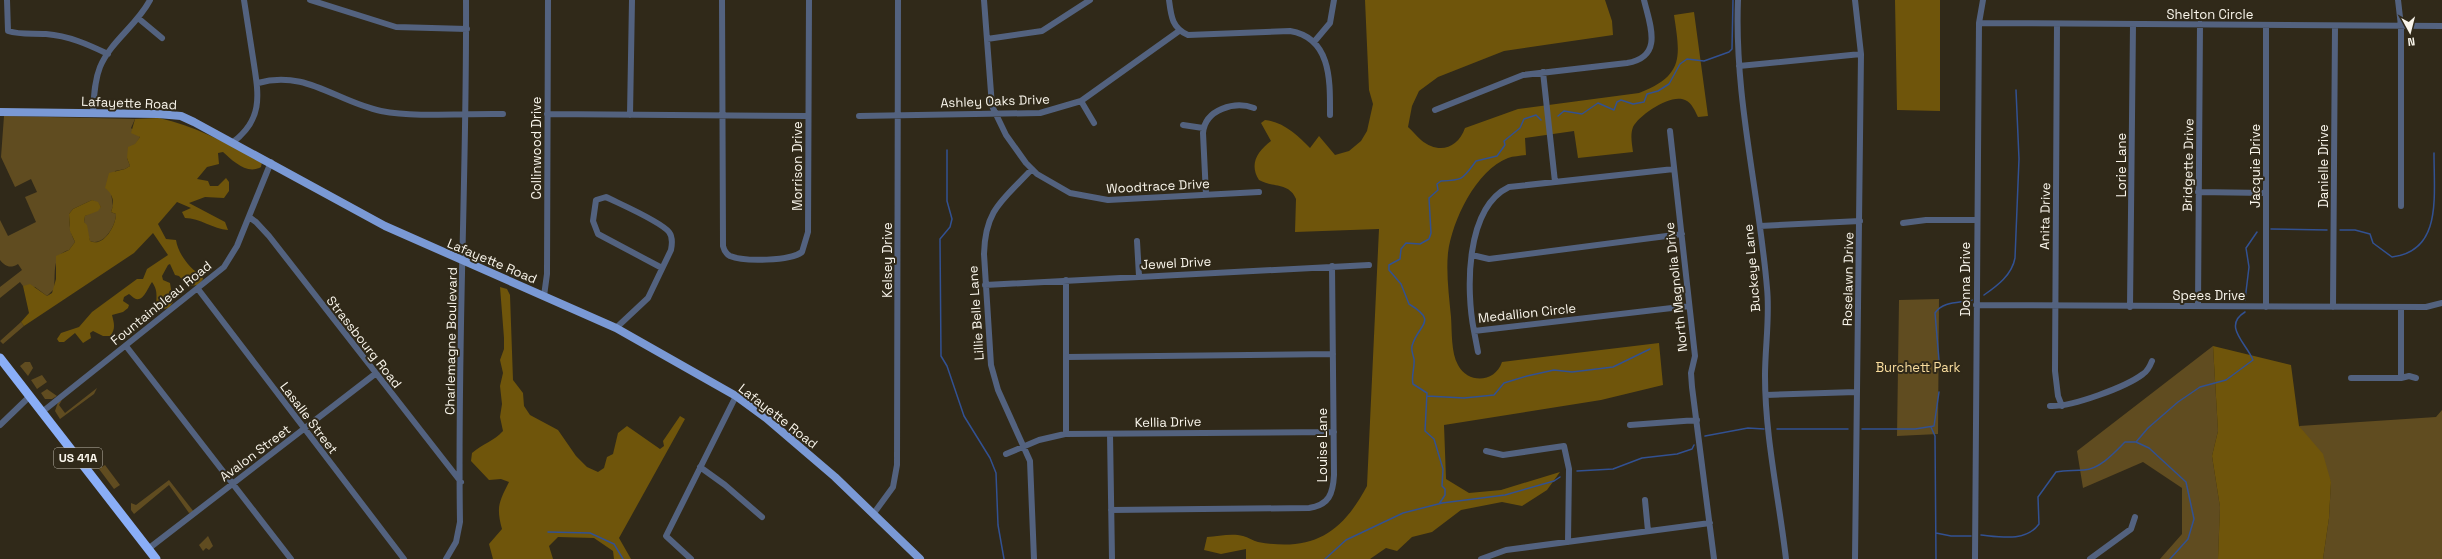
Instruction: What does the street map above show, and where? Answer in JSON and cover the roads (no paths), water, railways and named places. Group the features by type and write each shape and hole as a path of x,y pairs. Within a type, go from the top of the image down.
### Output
{"highway":[{"name":"US 41A","path":"2,363 156,559"}],"main road":[{"name":"Lafayette Road","path":"0,112 181,116 271,162 377,222 463,262 616,328 736,396 766,418 874,513 920,559"}],"street":[{"path":"7,0 8,31 17,34 44,34 69,37 108,54"},
{"path":"93,113 96,81 108,54 138,18 150,0"},
{"path":"233,142 242,135 252,120 257,107 258,83 244,0"},
{"path":"310,0 396,27 467,29"},
{"name":"Charlemagne Boulevard","path":"446,559 454,548 458,536 461,482 460,314 463,262 466,113 466,0"},
{"name":"Collinwood Drive","path":"544,296 547,274 548,0"},
{"path":"630,115 632,0"},
{"path":"722,0 722,114"},
{"name":"Morrison Drive","path":"722,114 721,230 723,246 727,254 738,258 786,258 802,252 807,242 809,222 809,0"},
{"name":"Kelsey Drive","path":"874,513 888,496 895,483 897,465 898,0"},
{"name":"Woodtrace Drive","path":"984,0 987,39 991,64 992,106 1006,135 1032,169 1062,189 1084,197 1125,200 1259,192"},
{"path":"987,39 1042,31 1090,0"},
{"path":"1169,0 1173,21 1179,31 1192,36 1290,31 1306,36 1314,42 1328,64 1330,115"},
{"path":"1314,42 1330,23 1334,0"},
{"path":"1435,110 1523,75 1627,63 1640,59 1651,46 1652,34 1644,0"},
{"name":"Buckeye Lane","path":"1738,0 1736,30 1739,66 1760,226 1768,304 1766,395 1786,559"},
{"name":"Roselawn Drive","path":"1855,0 1861,37 1855,559"},
{"name":"Donna Drive","path":"1975,559 1979,23 1983,0"},
{"path":"2398,0 2401,26 2401,206"},
{"path":"138,18 162,38"},
{"name":"Shelton Circle","path":"1979,23 2442,26"},
{"name":"Anita Drive","path":"2057,24 2054,371 2058,396 2062,406"},
{"name":"Lorie Lane","path":"2130,307 2133,24"},
{"name":"Bridgette Drive","path":"2198,306 2200,24"},
{"name":"Jacquie Drive","path":"2266,25 2266,306"},
{"name":"Danielle Drive","path":"2333,307 2335,26"},
{"name":"Ashley Oaks Drive","path":"859,116 1040,112 1081,101 1179,31"},
{"path":"1739,66 1861,54"},
{"path":"1543,72 1555,182"},
{"path":"258,83 283,78 303,82 354,104 382,111 503,114"},
{"path":"1081,101 1094,123"},
{"path":"1206,195 1203,128 1212,115 1226,107 1243,104 1254,108"},
{"path":"547,114 722,114 808,116"},
{"path":"1183,125 1203,128"},
{"name":"North Magnolia Drive","path":"1670,131 1695,356 1691,373 1714,559"},
{"name":"Fountainbleau Road","path":"42,412 224,267 236,246 249,217 271,162"},
{"name":"Lillie Belle Lane","path":"1032,169 993,212 987,222 984,249 988,348 998,390 1025,446 1030,461 1034,559"},
{"name":"Medallion Circle","path":"1674,170 1509,187 1501,191 1494,197 1482,220 1472,255 1468,282 1474,331 1689,306"},
{"path":"2198,192 2266,193"},
{"path":"616,328 643,305 672,250 672,242 668,232 606,197 596,200 593,221 598,234 662,268"},
{"name":"Strassbourg Road","path":"249,217 269,236 375,374 461,482"},
{"path":"1903,223 1926,220 1977,220"},
{"path":"1760,226 1860,221"},
{"path":"1472,255 1489,259 1682,234"},
{"path":"1137,241 1139,276"},
{"name":"Jewel Drive","path":"985,284 1369,265"},
{"name":"Louise Lane","path":"1111,510 1307,508 1320,506 1328,501 1333,490 1334,432 1332,266"},
{"path":"1066,280 1066,434"},
{"name":"Lasalle Street","path":"198,289 304,430 404,559"},
{"name":"Spees Drive","path":"1976,305 2130,307 2426,307 2442,303"},
{"path":"2401,307 2401,378"},
{"path":"1474,331 1478,352"},
{"path":"126,346 291,559"},
{"path":"1066,357 1333,354"},
{"path":"2050,406 2062,406 2093,396 2136,378 2144,374 2152,361"},
{"name":"Avalon Street","path":"148,549 375,374"},
{"path":"2351,378 2401,378 2409,376 2416,378"},
{"path":"1766,395 1856,392"},
{"path":"691,559 666,536 736,396"},
{"path":"0,425 29,397"},
{"path":"1630,425 1696,420"},
{"name":"Kellia Drive","path":"1006,454 1045,438 1066,434 1334,432"},
{"path":"1110,434 1112,559"},
{"path":"1486,451 1503,455 1564,446 1569,469 1568,542"},
{"path":"700,467 725,485 762,517"},
{"path":"1644,500 1648,531"},
{"path":"2090,559 2131,529 2135,517"},
{"path":"1481,559 1506,550 1710,522"}],"waterway":[{"path":"1558,116 1564,111 1582,114 1598,103 1614,110 1617,102 1621,100 1633,104 1644,102 1647,94 1658,91 1669,84 1680,64 1687,59 1704,61 1729,52 1732,49 1733,0"},
{"path":"1984,295 1999,284 2007,275 2011,270 2015,258 2019,159 2016,90"},
{"path":"1439,504 1445,495 1445,489 1442,486 1443,469 1434,439 1425,431 1427,393 1413,384 1414,359 1412,346 1424,324 1425,319 1418,310 1409,304 1401,284 1389,270 1389,265 1400,259 1401,249 1406,243 1420,244 1429,239 1431,233 1429,198 1438,190 1437,184 1441,181 1462,178 1476,161 1497,156 1505,145 1504,141 1520,128 1524,119 1536,115 1541,120"},
{"path":"947,150 947,201 952,219 950,227 940,239 941,356 947,366 964,416 990,458 996,473 998,525 1004,559"},
{"path":"2340,230 2355,230 2370,234 2373,243 2392,257 2408,253 2420,245 2432,220 2434,204 2434,153"},
{"path":"2271,229 2327,230"},
{"path":"2245,300 2249,267 2246,248 2257,232"},
{"path":"1939,360 1935,313 1938,309 1947,304 1972,300"},
{"path":"2136,442 2148,428 2178,402 2200,387 2226,380 2253,360 2236,329 2238,317 2245,312"},
{"path":"1427,396 1464,398 1494,395 1504,383 1527,376 1554,370 1572,372 1613,367 1650,349"},
{"path":"1862,429 1915,429 1934,426 1939,392"},
{"path":"1931,427 1935,436 1936,559"},
{"path":"1705,436 1748,428 1764,429"},
{"path":"1777,429 1848,429"},
{"path":"1981,535 2013,537 2027,534 2034,530 2039,524 2038,497 2056,472 2084,470 2096,467 2125,442 2136,442 2149,448 2186,482 2194,519 2188,539 2170,559"},
{"path":"1577,471 1613,469 1642,458 1677,454 1692,449 1694,445"},
{"path":"1325,559 1346,540 1403,513 1442,503 1505,495 1554,481 1560,477"},
{"path":"548,532 590,533 614,544 623,559"},
{"path":"1936,533 1951,536 1971,536"}],"park label":[{"name":"Burchett Park","path":"1918,367"}]}
